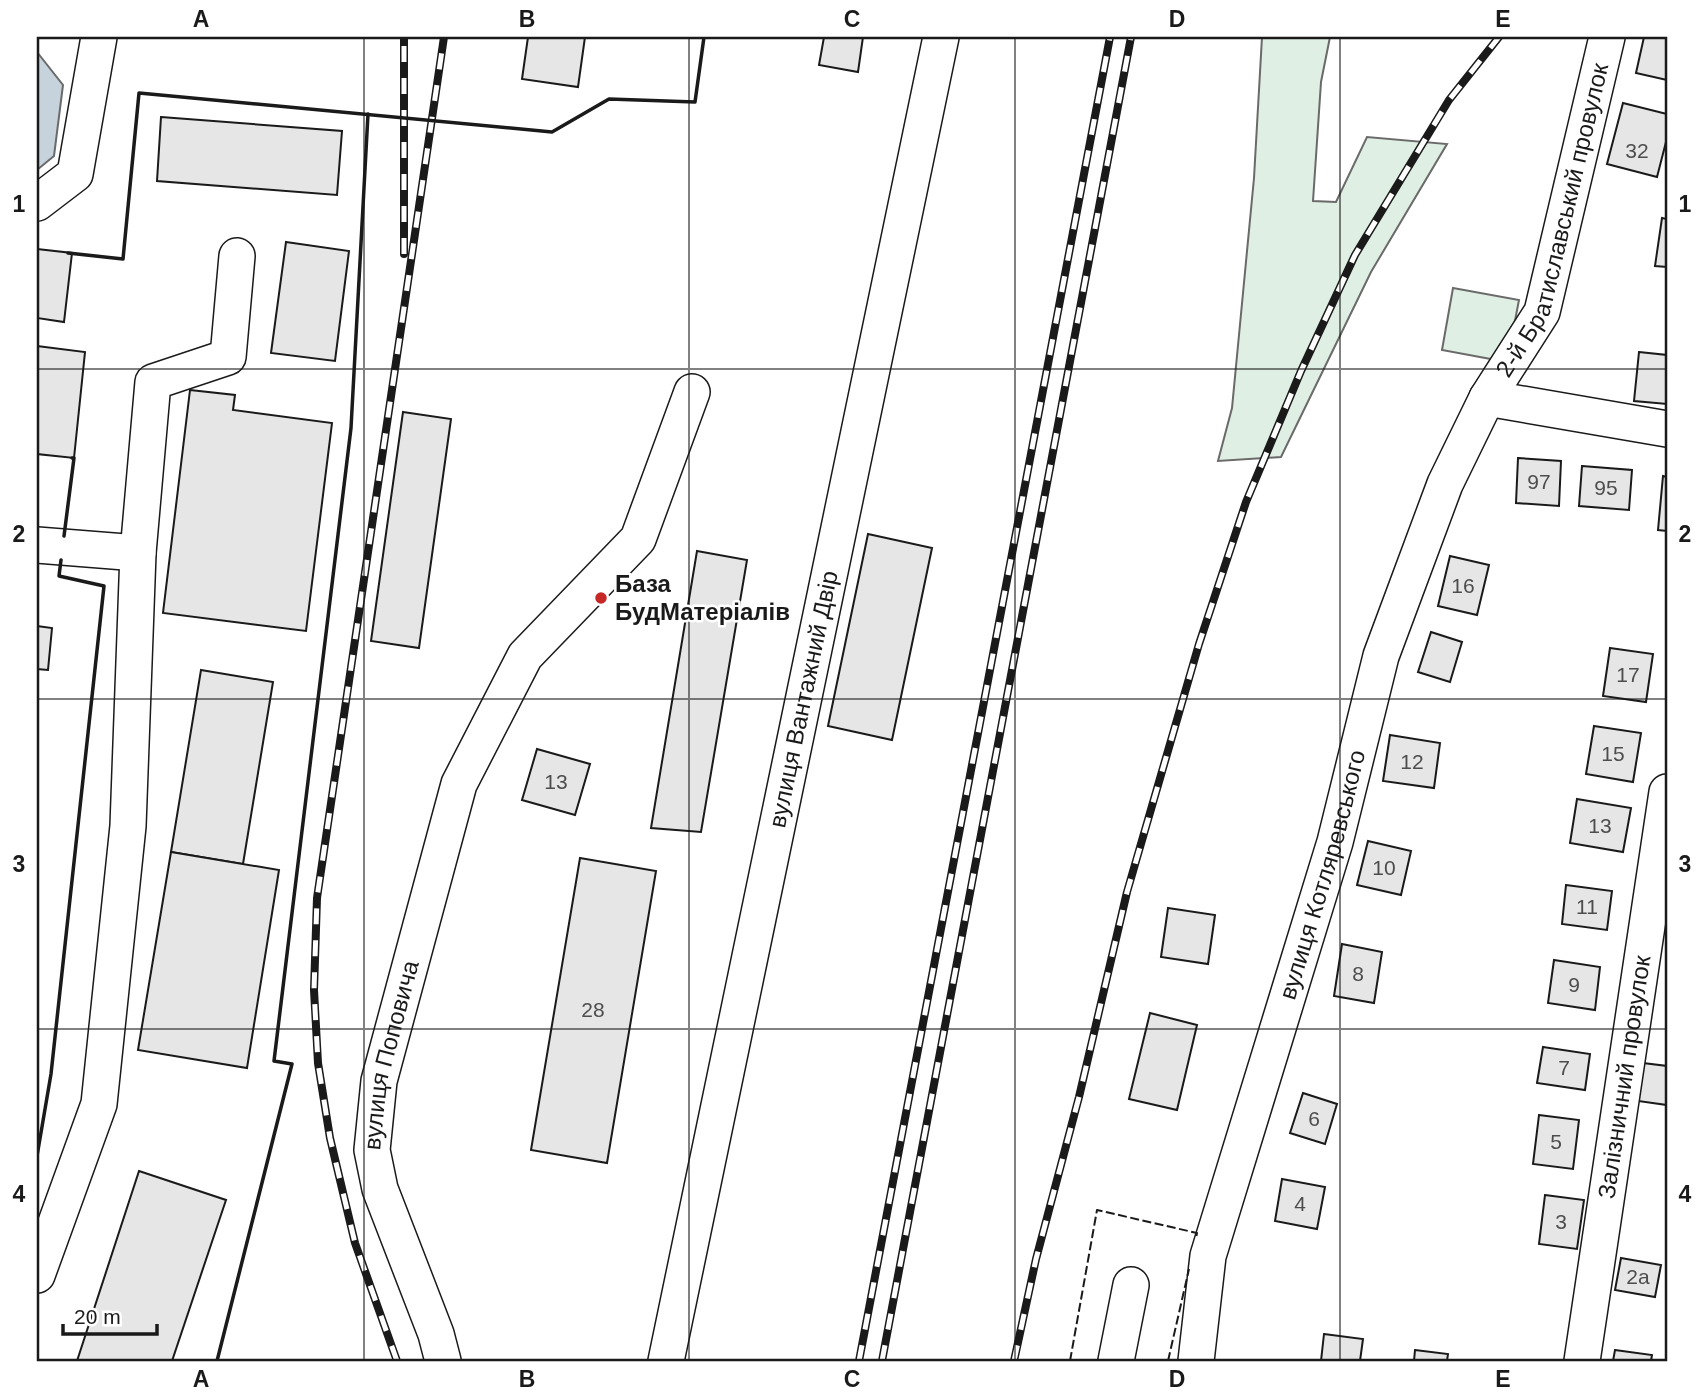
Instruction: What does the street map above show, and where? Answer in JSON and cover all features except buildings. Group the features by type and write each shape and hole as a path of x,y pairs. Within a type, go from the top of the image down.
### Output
{"street":[{"path":"37,204 75,174 99,37"},
{"name":"вулиця Вантажний Двір","path":"666,1361 941,37"},
{"name":"2-й Братиславський провулок","path":"1487,398 1542,312 1607,37"},
{"path":"37,1275 99,1104 128,826 138,553 153,382 228,357 237,256"},
{"name":"вулиця Поповича","path":"443,1361 436,1334 380,1189 372,1150 379,1080 459,784 525,656 638,539 692,392"},
{"path":"1487,398 1667,429"},
{"name":"вулиця Котляревського","path":"1196,1361 1208,1256 1335,842 1381,656 1445,484 1487,398"},
{"path":"50,546 138,553"},
{"name":"Залізничний провулок","path":"1582,1361 1667,792"},
{"path":"1115,1361 1131,1285"}],"green space":[{"path":"1262,37 1330,37 1321,82 1313,201 1336,202 1367,137 1447,144 1371,272 1281,457 1218,461 1232,408 1254,178"},
{"path":"1453,288 1519,300 1507,362 1442,350"}],"shaded area":[{"path":"37,52 63,85 54,156 37,170"}],"railway":[{"path":"404,37 404,254"},
{"path":"397,1361 355,1243 330,1138 318,1063 314,990 317,898 444,37"},
{"path":"859,1361 1110,37"},
{"path":"882,1361 1131,37"},
{"path":"1014,1361 1036,1259 1079,1097 1127,892 1199,644 1246,502 1301,371 1355,255 1449,100 1499,37"}],"fence":[{"path":"1070,1361 1097,1210 1197,1233 1196,1238"},
{"path":"1168,1361 1189,1269"}],"wall":[{"path":"68,253 123,259 139,93 552,132 609,99 695,102 704,37"},
{"path":"217,1361 292,1064 274,1061 351,428 368,114"},
{"path":"64,536 72,458"},
{"path":"37,1156 51,1074 104,586 59,576 61,560"}],"place":[{"name":"База БудМатеріалів","path":"601,598"}]}
